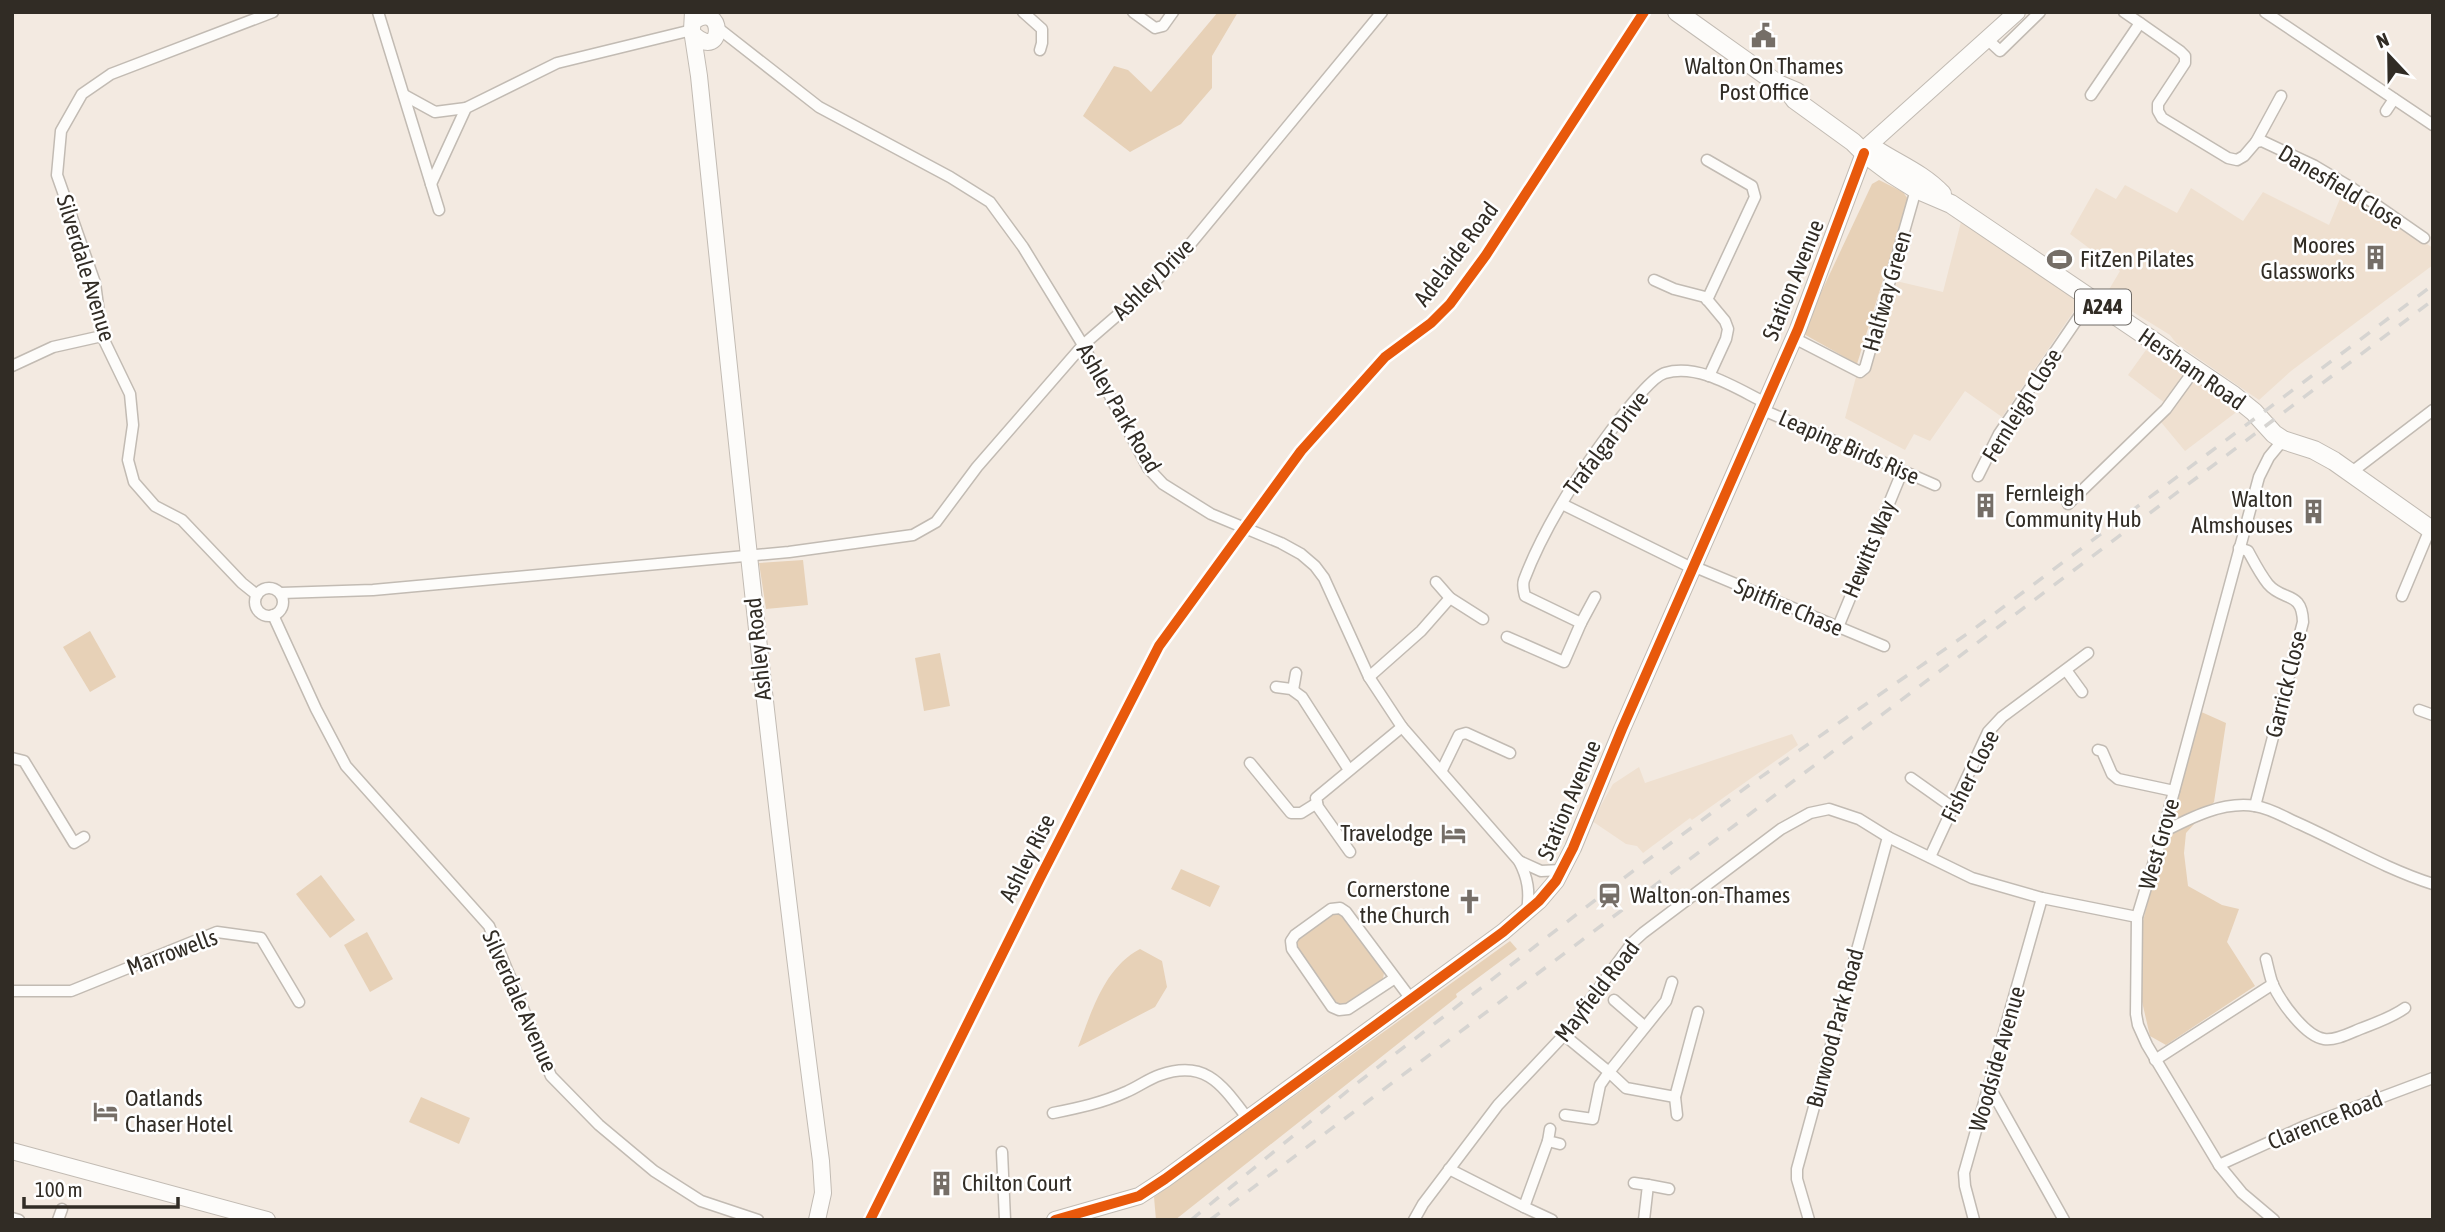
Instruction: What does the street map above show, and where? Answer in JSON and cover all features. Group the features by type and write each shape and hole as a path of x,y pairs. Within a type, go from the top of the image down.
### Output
{"main road":[{"name":"Hersham Road","path":"1677,12 1787,89 1795,100 1853,142 1871,153 1907,166 1919,183 2194,369 2254,412 2274,434 2283,440 2314,450 2432,530"}],"street":[{"name":"Silverdale Avenue","path":"257,595 242,583 182,520 155,506 134,482 128,460 134,425 130,394 102,336 95,283 57,175 61,131 82,94 111,74 273,12"},
{"path":"379,12 439,210"},
{"path":"1023,12 1042,29 1040,50"},
{"path":"1133,12 1155,28 1163,26 1173,12"},
{"name":"Ashley Drive","path":"748,555 913,535 936,522 977,467 1083,345 1178,259 1382,12"},
{"name":"Adelaide Road","path":"1245,528 1301,451 1360,384 1385,357 1432,323 1450,304 1486,255 1644,12"},
{"path":"1987,39 2000,51 2040,12"},
{"path":"2091,95 2140,23 2124,12"},
{"path":"2265,12 2433,125"},
{"name":"Station Avenue","path":"1055,1220 1139,1196 1248,1119 1527,912 1556,881 1765,406 1843,212 1852,205 1871,153 1926,103 1940,83 1987,39 2008,15"},
{"path":"404,95 435,112 466,108 557,63 706,23"},
{"name":"Ashley Park Road","path":"706,23 741,45 819,107 950,177 990,202 1023,247 1083,345 1148,468 1163,484 1211,514 1280,543 1301,554 1315,566 1324,578 1369,677 1402,727 1519,861 1526,873 1530,893 1527,912"},
{"name":"Ashley Road","path":"706,23 699,76 787,909 821,1161 822,1202 817,1220"},
{"name":"Danesfield Close","path":"2140,23 2185,56 2185,63 2158,104 2162,118 2228,158 2237,160 2245,156 2256,142 2281,96"},
{"path":"2386,111 2394,99"},
{"path":"431,184 466,108"},
{"name":"Danesfield Close","path":"2256,142 2262,141 2315,166 2424,238"},
{"path":"1707,160 1752,186 1755,191 1755,197 1707,300"},
{"name":"Halfway Green","path":"1794,338 1860,372 1865,368 1919,183"},
{"path":"1654,279 1674,289 1697,294 1719,313 1728,329 1709,376"},
{"name":"Fernleigh Close","path":"1978,476 1999,435 2091,299"},
{"path":"12,366 53,347 102,336"},
{"path":"2068,504 2166,409 2194,369"},
{"name":"Trafalgar Drive","path":"1562,504 1629,409 1657,376 1667,372 1686,371 1709,376 1765,406"},
{"name":"Leaping Birds Rise","path":"1765,406 1902,472 1935,485"},
{"path":"2353,475 2357,468 2433,410"},
{"name":"West Grove","path":"2274,1220 2242,1193 2219,1165 2142,1035 2136,1014 2137,917 2163,832 2259,477 2269,457 2283,440"},
{"name":"Hewitts Way","path":"1838,627 1902,472"},
{"path":"1562,504 1523,587 1525,596 1530,600 1581,623"},
{"name":"Spitfire Chase","path":"1562,504 1694,568 1884,646"},
{"name":"Ashley Rise","path":"870,1220 1159,646 1245,528"},
{"path":"2402,596 2432,530"},
{"name":"Garrick Close","path":"2239,548 2248,551 2274,590 2295,599 2302,612 2303,622 2255,806"},
{"path":"281,593 283,606 273,615 260,612 255,604 257,595 268,587 281,593 373,590 748,555"},
{"path":"1436,582 1450,598 1483,619"},
{"path":"1507,637 1564,662 1595,597"},
{"path":"1369,677 1421,631 1450,598"},
{"name":"Silverdale Avenue","path":"273,615 316,709 346,766 489,926 551,1076 599,1125 654,1171 701,1201 758,1220"},
{"name":"Fisher Close","path":"1930,857 1981,743 1995,724 2088,653"},
{"path":"2066,670 2082,692"},
{"path":"1293,690 1296,673"},
{"path":"1276,687 1293,690 1302,697 1349,769"},
{"path":"2419,710 2433,715"},
{"path":"1350,852 1316,798 1402,727"},
{"path":"1442,770 1459,735 1466,733 1510,753"},
{"path":"2098,750 2102,751 2112,774 2118,779 2174,791"},
{"path":"12,758 24,761 74,843 84,838"},
{"path":"1250,763 1291,813 1301,813 1317,803"},
{"path":"1912,778 1952,807"},
{"path":"2163,832 2199,814 2230,807 2255,806 2312,829 2411,877 2433,884"},
{"name":"Mayfield Road","path":"1414,1220 1498,1105 1564,1035 1622,955 1643,933 1781,829 1811,813 1829,809 1859,819 1888,837 1972,878 2042,898 2137,917"},
{"name":"Burwood Park Road","path":"1809,1220 1797,1179 1797,1169 1888,837"},
{"path":"1519,861 1541,871 1562,870"},
{"name":"Woodside Avenue","path":"1975,1220 1964,1173 2042,898"},
{"path":"1395,978 1348,1009 1339,1010 1332,1007 1292,949 1291,941 1295,935 1331,909 1340,908 1346,912 1411,999"},
{"name":"Marrowells","path":"12,992 71,991 217,932 261,938 299,1002"},
{"path":"2266,958 2273,984 2304,1028 2313,1036 2326,1040 2396,1015 2404,1008"},
{"path":"1565,1115 1593,1119 1600,1085 1666,1001 1672,982"},
{"path":"2155,1060 2273,984"},
{"path":"1614,1000 1644,1026"},
{"path":"1678,1115 1675,1097 1698,1012"},
{"path":"1564,1035 1626,1088 1675,1097"},
{"path":"1053,1113 1098,1103 1158,1076 1185,1068 1210,1076 1228,1093 1248,1119"},
{"name":"Clarence Road","path":"2219,1165 2305,1126 2433,1078"},
{"path":"1989,1086 2064,1220"},
{"path":"1982,1110 2005,1117"},
{"path":"1524,1206 1550,1129"},
{"path":"1548,1141 1560,1144"},
{"path":"12,1151 267,1220"},
{"path":"1002,1152 1005,1220"},
{"path":"1449,1169 1549,1219"},
{"path":"1634,1183 1669,1189"},
{"path":"1644,1220 1648,1185"},
{"path":"822,1202 828,1220"},
{"path":"12,1218 19,1220"}],"shaded area":[{"path":"1218,12 1238,12 1212,56 1212,88 1181,124 1130,152 1083,116 1114,66 1128,70 1151,92"},
{"path":"1879,180 1903,192 1908,199 1857,364 1802,333 1872,184"},
{"path":"2125,185 2177,213 2191,188 2243,221 2263,192 2329,225 2344,189 2433,248 2433,265 2291,371 2259,400 2176,343 2170,335 2104,298 2120,271 2070,234 2096,188 2116,199"},
{"path":"1961,222 2080,302 2002,417 1965,391 1930,441 1914,434 1905,450 1845,418 1856,377 1896,281 1943,292"},
{"path":"2146,350 2239,410 2185,451 2161,422 2165,403 2128,375"},
{"path":"803,560 808,605 766,609 759,563"},
{"path":"90,631 116,677 90,692 63,647"},
{"path":"940,653 950,706 924,711 915,658"},
{"path":"2197,710 2226,723 2214,802 2186,833 2184,853 2188,886 2222,905 2239,909 2227,942 2255,986 2166,1045 2150,1036 2140,993 2143,921"},
{"path":"1792,734 1798,745 1643,853 1637,846 1626,844 1592,821 1613,784 1639,767 1645,783"},
{"path":"1181,869 1220,886 1210,907 1171,889"},
{"path":"321,875 355,920 330,938 296,894"},
{"path":"1340,911 1381,963 1384,973 1383,979 1347,1007 1338,1006 1295,946 1295,939 1334,912"},
{"path":"367,932 393,979 370,992 344,945"},
{"path":"1510,941 1517,949 1456,994 1457,997 1175,1220 1156,1220 1154,1197"},
{"path":"1140,949 1162,961 1167,987 1155,1007 1078,1047 1094,1005 1108,979 1117,967"},
{"path":"421,1097 470,1118 459,1144 409,1122"}],"railway":[{"path":"1191,1220 1356,1084 1637,868 1748,786 1974,629 2433,285"},
{"path":"1210,1220 2433,300"}],"cycle path":[{"path":"870,1220 1159,646 1301,451 1385,357 1431,323 1450,304 1486,255 1644,12"},
{"path":"1055,1220 1139,1196 1165,1179 1503,932 1539,901 1556,881 1573,848 1622,729 1798,329 1864,153"}],"place":[{"name":"Walton On Thames Post Office","path":"1764,36"},
{"name":"Moores Glassworks","path":"2375,258"},
{"name":"FitZen Pilates","path":"2060,259"},
{"name":"Fernleigh Community Hub","path":"1985,506"},
{"name":"Walton Almshouses","path":"2313,512"},
{"name":"Travelodge","path":"1453,833"},
{"name":"Walton-on-Thames","path":"1610,895"},
{"name":"Cornerstone the Church","path":"1470,902"},
{"name":"Oatlands Chaser Hotel","path":"105,1111"},
{"name":"Chilton Court","path":"942,1183"}]}
